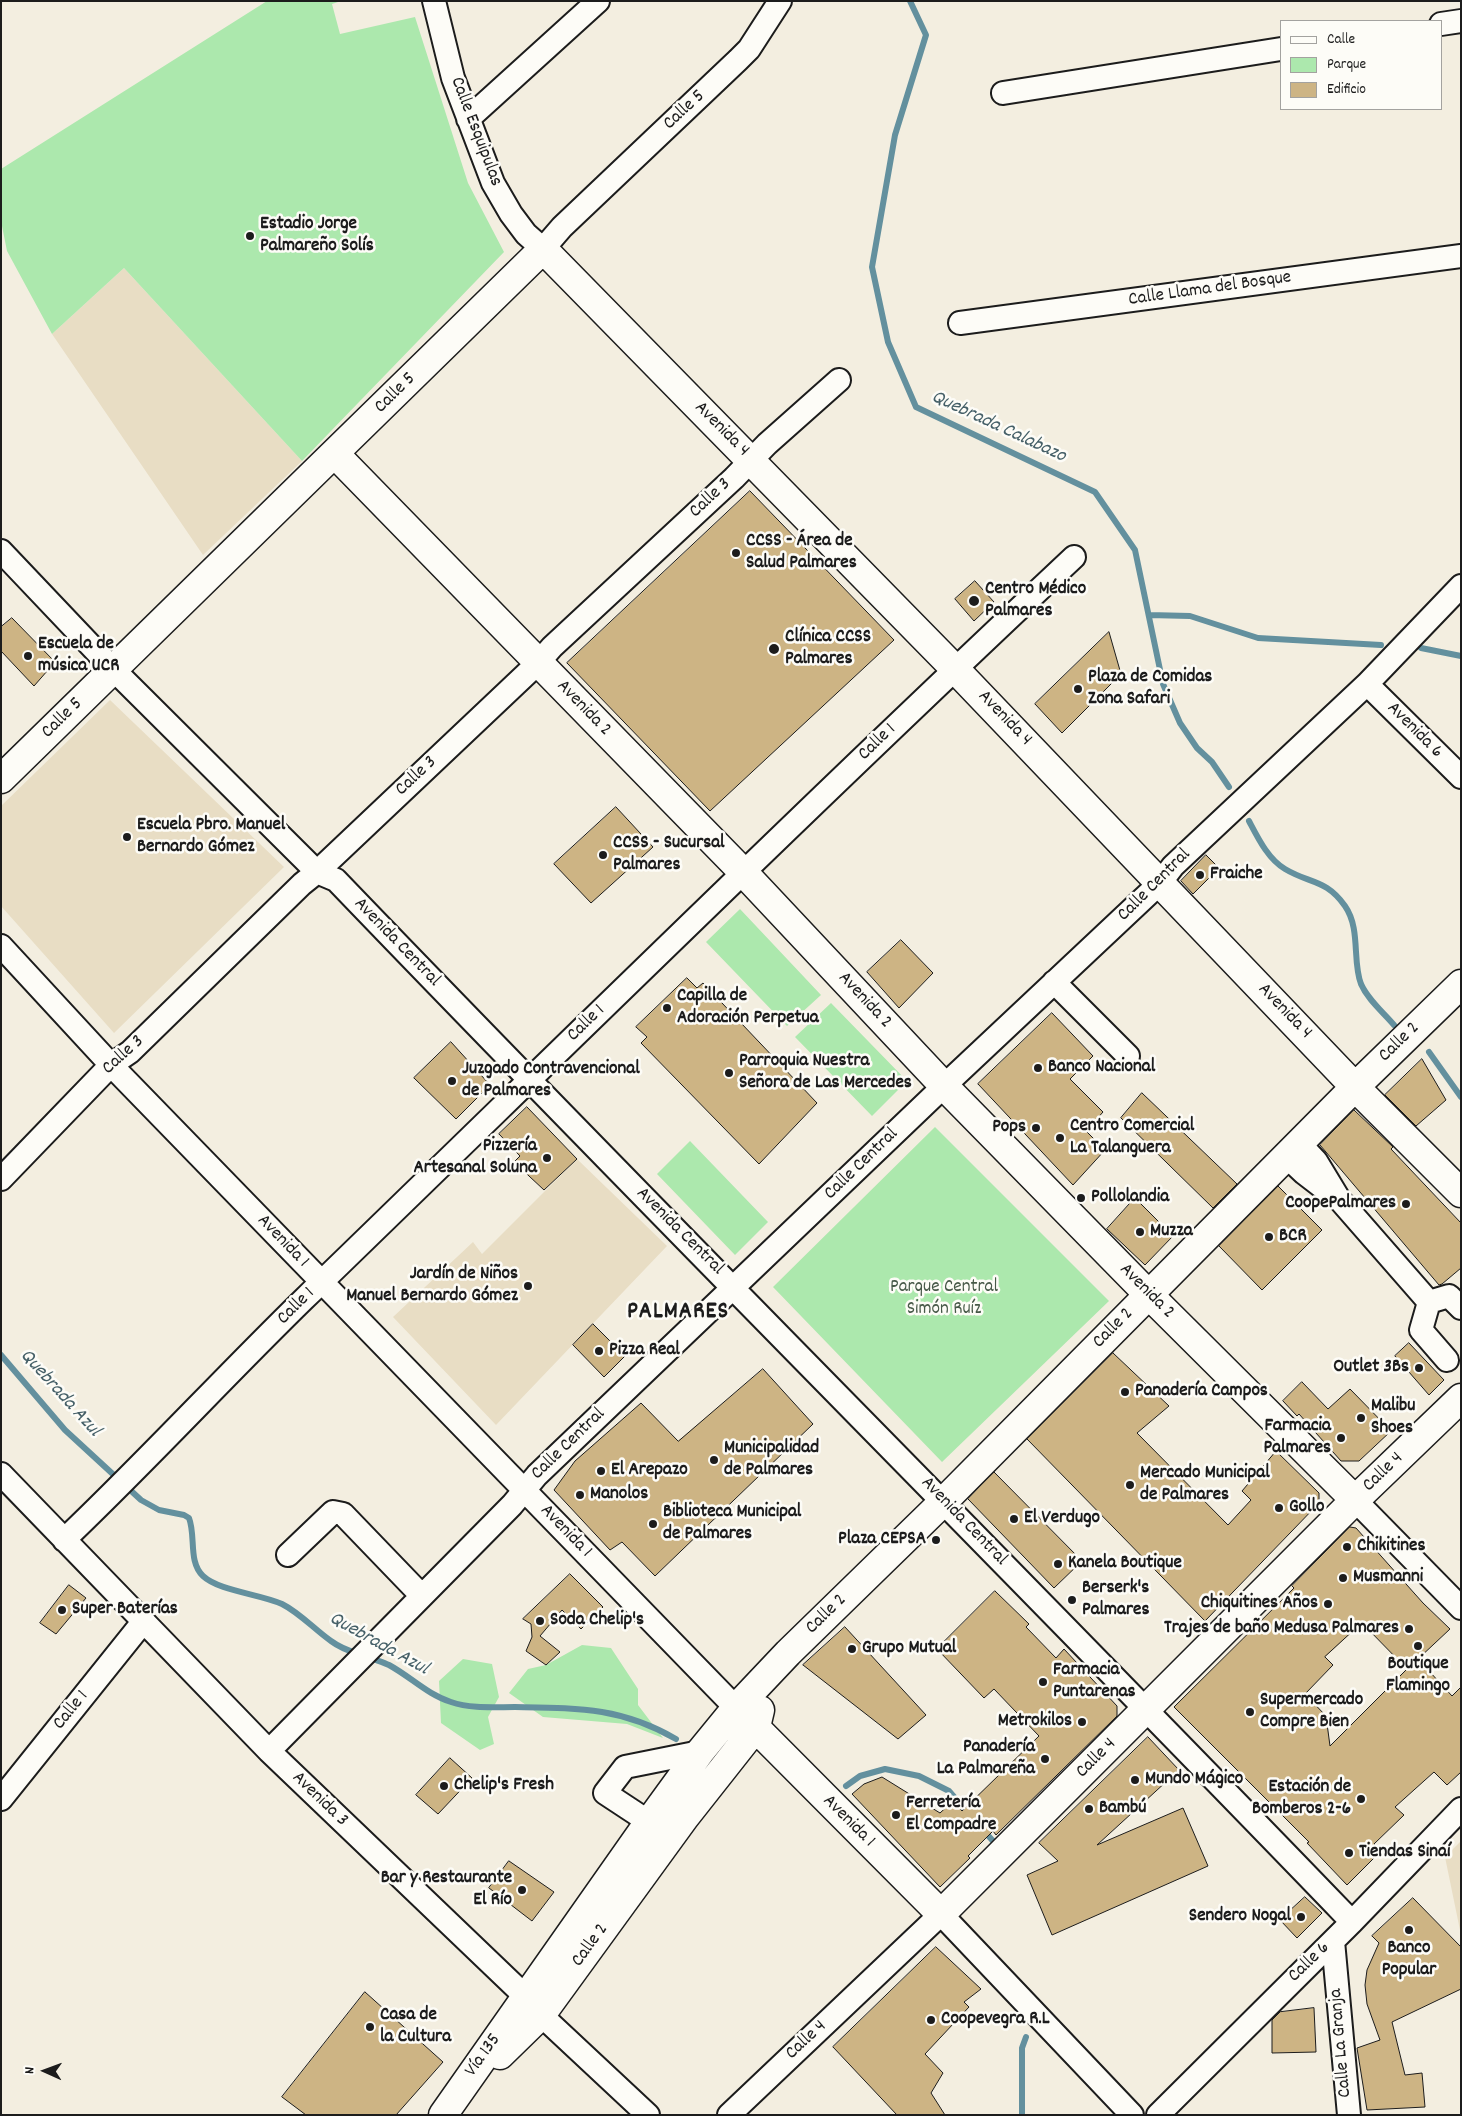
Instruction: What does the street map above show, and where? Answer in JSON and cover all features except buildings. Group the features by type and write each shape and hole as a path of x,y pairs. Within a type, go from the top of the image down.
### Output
{"main road":[{"name":"Calle 5","path":"1,779 543,249"},
{"name":"Avenida 4","path":"543,249 955,669 1355,1087 1461,1193"},
{"name":"Avenida 2","path":"335,454 743,872 944,1086 1148,1294 1355,1500"},
{"name":"Calle 2","path":"533,2006 649,1822 700,1752 736,1708 788,1653 943,1502 1355,1087 1461,984"},
{"name":"Calle 4","path":"941,1914 1355,1500 1461,1398"},
{"name":"Calle 2","path":"533,2006 680,1825 756,1727 764,1693 788,1653"},
{"name":"Avenida 1","path":"736,1708 941,1914"},
{"name":"Vía 135","path":"443,2115 529,2026 533,2006"}],"street":[{"name":"Calle Esquipulas","path":"434,1 453,78 493,183 510,214 526,234 543,249"},
{"path":"468,119 598,1"},
{"name":"Calle 5","path":"543,249 562,227 749,49 780,1"},
{"path":"1442,24 1461,21"},
{"path":"1002,92 1280,49"},
{"name":"Calle Llama del Bosque","path":"960,323 1461,256"},
{"name":"Calle 3","path":"1,1179 111,1066 130,1052 295,890 317,872 538,663 552,647 734,478 750,460 839,380"},
{"name":"Avenida Central","path":"1,551 113,669 317,872 336,880 529,1081 1147,1709 1352,1922"},
{"name":"Calle 1","path":"64,1540 139,1468 322,1282 743,872 1074,557"},
{"name":"Calle Central","path":"269,1751 512,1505 524,1489 944,1086 1160,882 1173,866 1367,684 1461,586"},
{"name":"Avenida 6","path":"1367,684 1461,777"},
{"name":"Avenida 1","path":"1,946 111,1066 736,1708"},
{"path":"1054,982 1128,1056"},
{"path":"1293,1150 1316,1161 1339,1199 1429,1302"},
{"path":"1429,1302 1449,1296 1461,1308"},
{"path":"1429,1302 1421,1330 1447,1360"},
{"name":"Avenida 3","path":"1,1474 269,1751 648,2115"},
{"name":"Avenida 2","path":"1355,1500 1461,1608"},
{"path":"288,1555 333,1512 337,1512 343,1514 421,1595"},
{"name":"Calle 1","path":"1,1799 143,1622"},
{"path":"649,1822 605,1793 624,1767 700,1752"},
{"name":"Calle 6","path":"1158,2115 1352,1922 1461,1810"},
{"name":"Avenida 1","path":"941,1914 1132,2115"},
{"name":"Calle 4","path":"729,2115 941,1914"},
{"name":"Calle La Granja","path":"1333,1941 1349,2115"}],"shaded area":[{"path":"124,268 302,461 203,555 52,334"},
{"name":"Escuela Pbro. Manuel Bernardo Gómez","path":"110,700 284,867 114,1033 1,906 1,806"},
{"name":"Jardín de Niños Manuel Bernardo Gómez","path":"577,1159 667,1246 496,1425 393,1317 473,1242 482,1254"},
{"path":"1461,1841 1461,1935 1445,1857"}],"green space":[{"name":"Estadio Jorge Palmareño Solís","path":"267,1 341,1 332,4 340,34 415,17 468,183 504,252 302,461 124,268 52,334 7,251 1,221 1,169"},
{"path":"740,909 821,995 787,1026 706,942"},
{"path":"831,1003 907,1081 872,1116 795,1037"},
{"name":"Parque Central Simón Ruíz","path":"935,1127 1109,1301 942,1462 773,1287"},
{"path":"690,1141 768,1222 735,1255 657,1174"},
{"path":"582,1645 611,1648 638,1689 638,1705 663,1738 627,1724 543,1717 509,1693 528,1669 546,1665"},
{"path":"463,1659 492,1664 499,1697 488,1717 494,1744 480,1750 441,1723 439,1681"}],"waterway":[{"name":"Quebrada Calabazo","path":"910,1 926,35 895,135 872,267 888,342 916,407 1095,492 1135,550 1163,684 1180,723 1197,748 1212,762 1229,787"},
{"path":"1149,615 1190,616 1258,638 1381,645"},
{"path":"1421,648 1461,656"},
{"name":"Quebrada Calabazo","path":"1249,821 1273,860 1294,874 1324,886 1338,897 1345,906 1353,925 1358,975 1361,984 1372,1001 1394,1025"},
{"name":"Quebrada Calabazo","path":"1429,1052 1461,1097"},
{"name":"Quebrada Azul","path":"1,1355 65,1430 141,1500 159,1510 184,1515 189,1518 195,1564 203,1576 229,1589 282,1604 334,1643 359,1654"},
{"name":"Quebrada Azul","path":"368,1657 389,1665 435,1695 466,1706 559,1708 598,1711 617,1715 656,1728 676,1739"},
{"name":"Quebrada Azul","path":"846,1786 860,1776 885,1769 919,1776 949,1791 969,1814"},
{"name":"Quebrada Azul","path":"984,1831 993,1841"},
{"name":"Quebrada Azul","path":"1022,2115 1022,2048 1026,2037"}],"place":[{"name":"Estadio Jorge Palmareño Solís","path":"250,236"},
{"name":"CCSS - Área de Salud Palmares","path":"736,553"},
{"name":"Centro Médico Palmares","path":"974,601"},
{"name":"Clínica CCSS Palmares","path":"774,649"},
{"name":"Escuela de música UCR","path":"28,656"},
{"name":"Plaza de Comidas Zona Safari","path":"1078,689"},
{"name":"Escuela Pbro. Manuel Bernardo Gómez","path":"127,837"},
{"name":"CCSS - Sucursal Palmares","path":"603,855"},
{"name":"Fraiche","path":"1200,875"},
{"name":"Capilla de Adoración Perpetua","path":"667,1008"},
{"name":"Banco Nacional","path":"1038,1068"},
{"name":"Parroquia Nuestra Señora de Las Mercedes","path":"729,1073"},
{"name":"Juzgado Contravencional de Palmares","path":"452,1081"},
{"name":"Pops","path":"1036,1128"},
{"name":"Centro Comercial La Talanguera","path":"1060,1138"},
{"name":"Pizzería Artesanal Soluna","path":"547,1158"},
{"name":"Pollolandia","path":"1081,1198"},
{"name":"CoopePalmares","path":"1406,1204"},
{"name":"Muzza","path":"1140,1232"},
{"name":"BCR","path":"1269,1237"},
{"name":"Jardín de Niños Manuel Bernardo Gómez","path":"528,1286"},
{"name":"Pizza Real","path":"599,1351"},
{"name":"Outlet 3Bs","path":"1419,1368"},
{"name":"Panadería Campos","path":"1125,1392"},
{"name":"Malibu Shoes","path":"1361,1418"},
{"name":"Farmacia Palmares","path":"1341,1438"},
{"name":"Municipalidad de Palmares","path":"714,1460"},
{"name":"El Arepazo","path":"601,1471"},
{"name":"Mercado Municipal de Palmares","path":"1130,1485"},
{"name":"Manolos","path":"580,1495"},
{"name":"Gollo","path":"1279,1508"},
{"name":"El Verdugo","path":"1014,1519"},
{"name":"Biblioteca Municipal de Palmares","path":"653,1524"},
{"name":"Plaza CEPSA","path":"936,1540"},
{"name":"Chikitines","path":"1347,1547"},
{"name":"Kanela Boutique","path":"1058,1564"},
{"name":"Musmanni","path":"1343,1578"},
{"name":"Berserk's Palmares","path":"1072,1600"},
{"name":"Chiquitines Años","path":"1328,1604"},
{"name":"Super Baterías","path":"62,1610"},
{"name":"Soda Chelip's","path":"540,1621"},
{"name":"Trajes de baño Medusa Palmares","path":"1409,1629"},
{"name":"Boutique Flamingo","path":"1418,1646"},
{"name":"Grupo Mutual","path":"852,1649"},
{"name":"Farmacia Puntarenas","path":"1043,1682"},
{"name":"Supermercado Compre Bien","path":"1250,1712"},
{"name":"Metrokilos","path":"1082,1722"},
{"name":"Panadería La Palmareña","path":"1045,1759"},
{"name":"Mundo Mágico","path":"1135,1780"},
{"name":"Chelip's Fresh","path":"444,1786"},
{"name":"Estación de Bomberos 2-6","path":"1361,1799"},
{"name":"Bambú","path":"1089,1809"},
{"name":"Ferretería El Compadre","path":"896,1815"},
{"name":"Tiendas Sinaí","path":"1349,1853"},
{"name":"Bar y Restaurante El Río","path":"522,1890"},
{"name":"Sendero Nogal","path":"1301,1917"},
{"name":"Banco Popular","path":"1409,1930"},
{"name":"Coopevegra R.L","path":"931,2020"},
{"name":"Casa de la Cultura","path":"370,2027"}],"district":[{"name":"PALMARES","path":"678,1314"}]}
